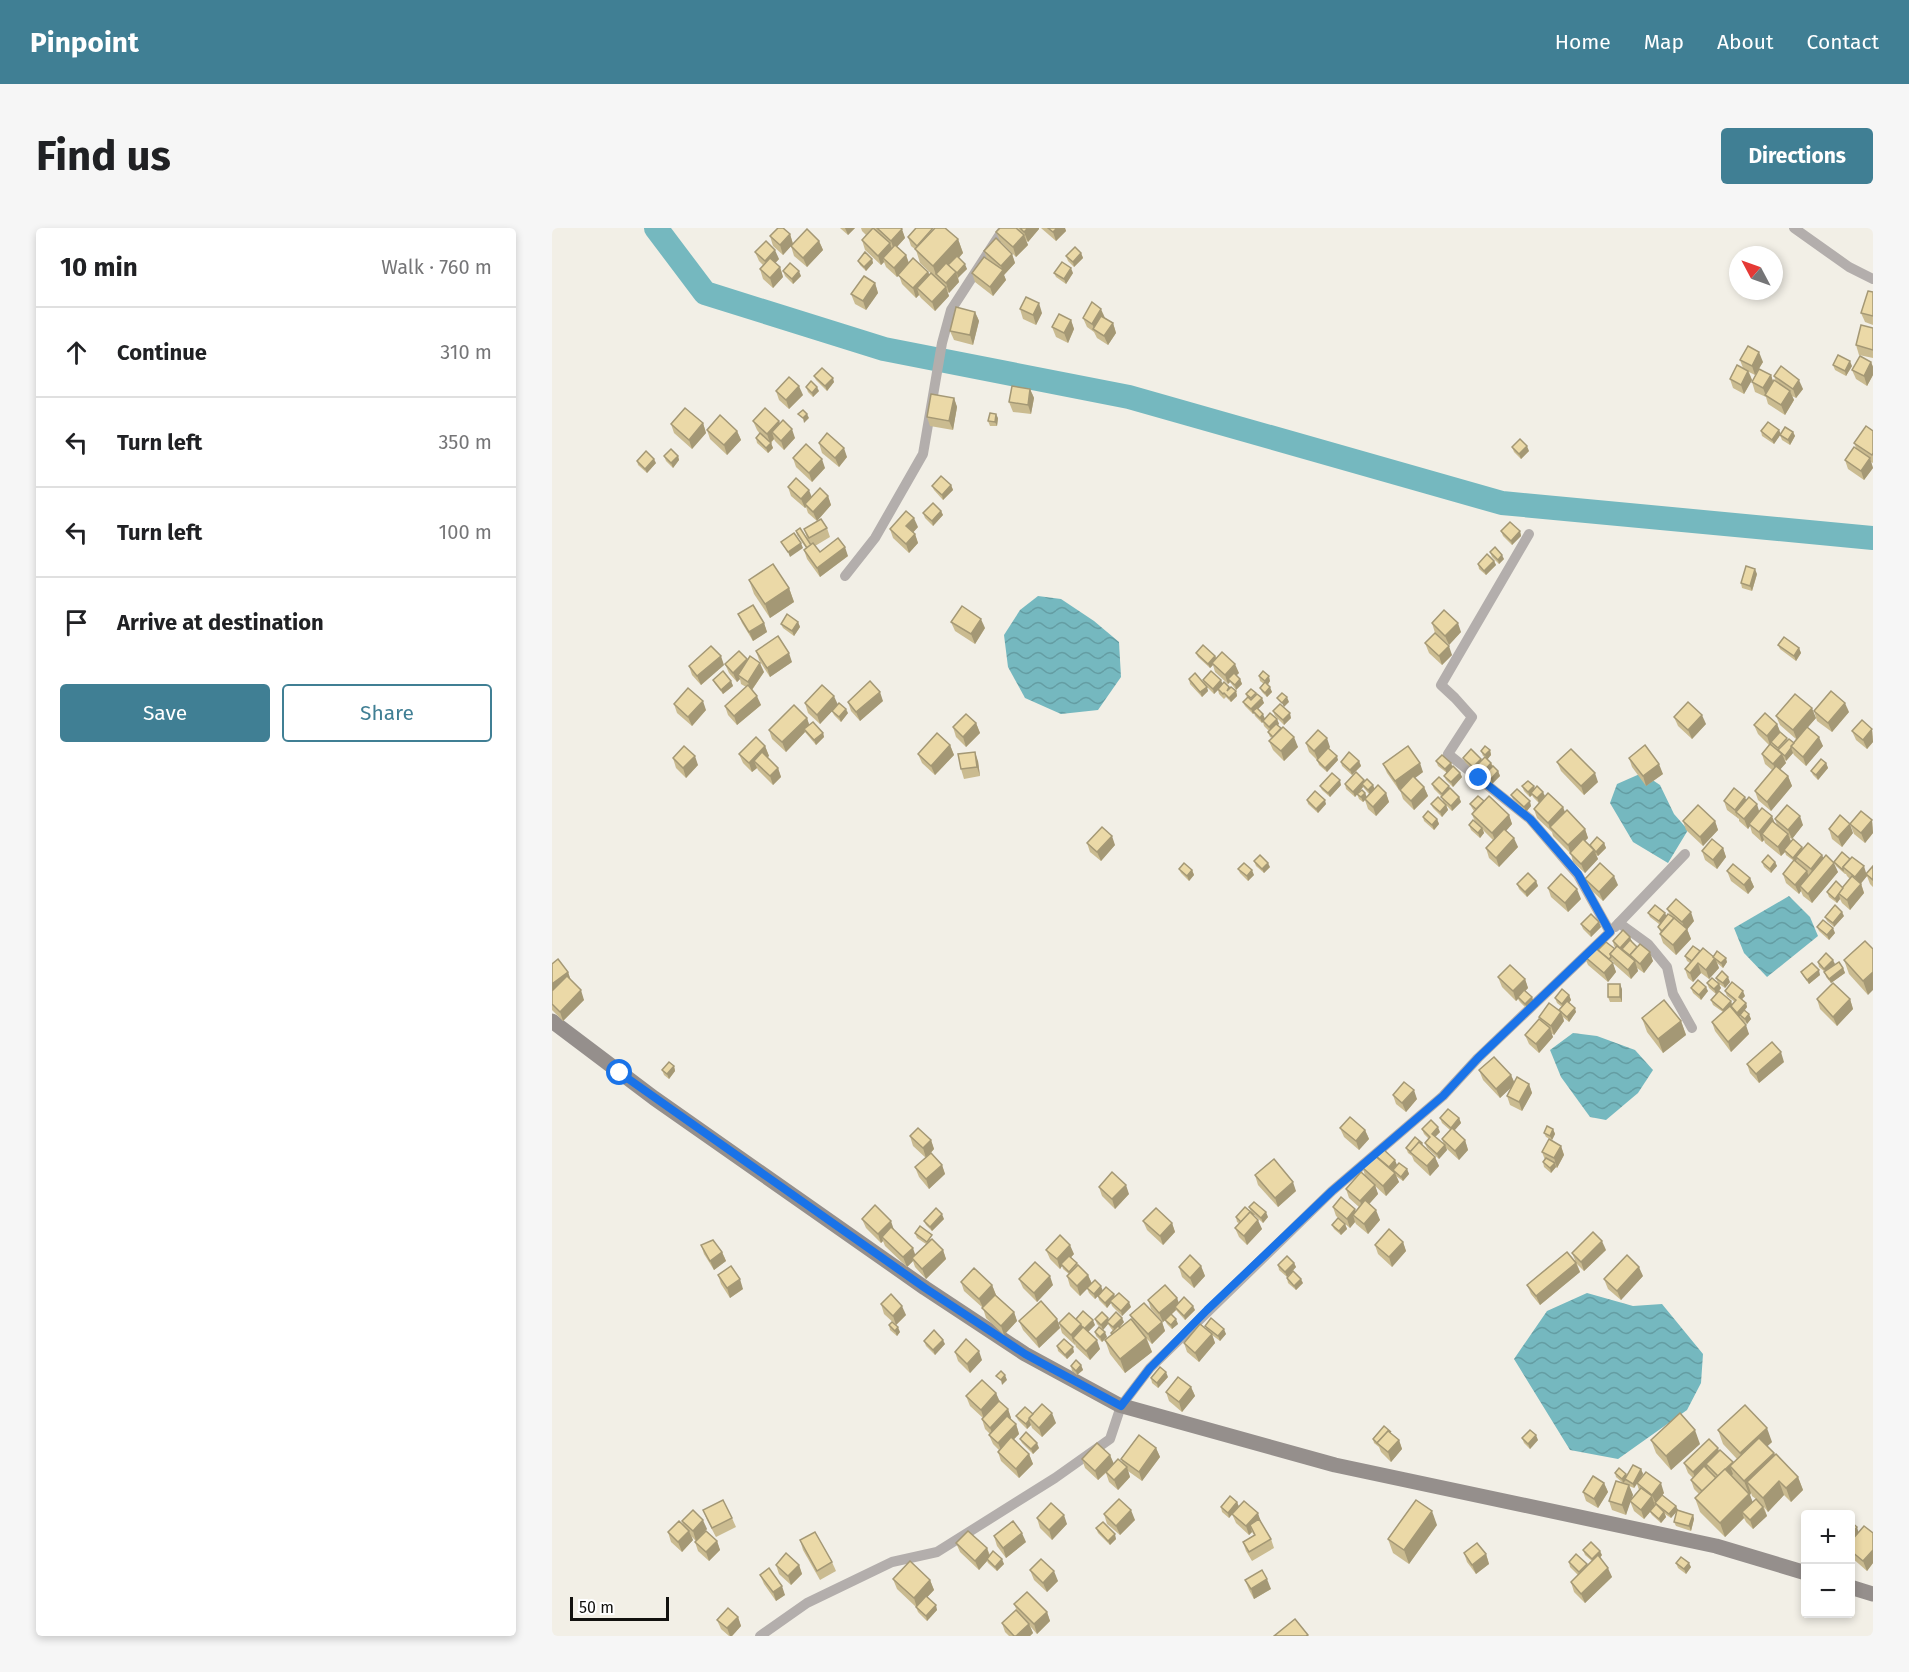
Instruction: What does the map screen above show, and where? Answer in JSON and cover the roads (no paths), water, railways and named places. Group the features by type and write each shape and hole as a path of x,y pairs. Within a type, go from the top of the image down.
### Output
{"main road":[{"path":"552,1021 654,1098 925,1288 1025,1354 1121,1406 1335,1465 1716,1546 1801,1572"},
{"path":"1855,1588 1873,1594"}],"street":[{"path":"844,576 875,538 923,454 942,343 951,310 1004,228"},
{"path":"1794,228 1849,267 1873,279"},
{"path":"1529,534 1441,685 1472,717 1448,754 1530,819 1578,874 1610,932"},
{"path":"760,1636 807,1604 892,1562 937,1552 1055,1478 1110,1439 1121,1406 1150,1368 1207,1310 1332,1191 1443,1096 1478,1058 1619,923 1685,854"},
{"path":"1619,923 1647,944 1667,967 1672,994 1692,1028"}],"water":[{"path":"1038,596 1061,599 1094,621 1119,642 1121,677 1098,710 1061,714 1025,698 1008,667 1004,635 1020,610"},
{"path":"1642,773 1660,785 1674,814 1688,830 1668,863 1633,842 1610,803 1617,784"},
{"path":"1789,896 1810,917 1818,936 1767,977 1744,953 1734,928"},
{"path":"1573,1033 1597,1036 1635,1050 1653,1070 1638,1093 1606,1120 1590,1117 1561,1077 1550,1050"},
{"path":"1587,1293 1633,1306 1662,1304 1703,1354 1701,1383 1687,1410 1618,1459 1570,1450 1514,1359 1547,1311"}],"waterway":[{"path":"656,228 705,293 884,349 1129,397 1502,503 1873,538"}]}
